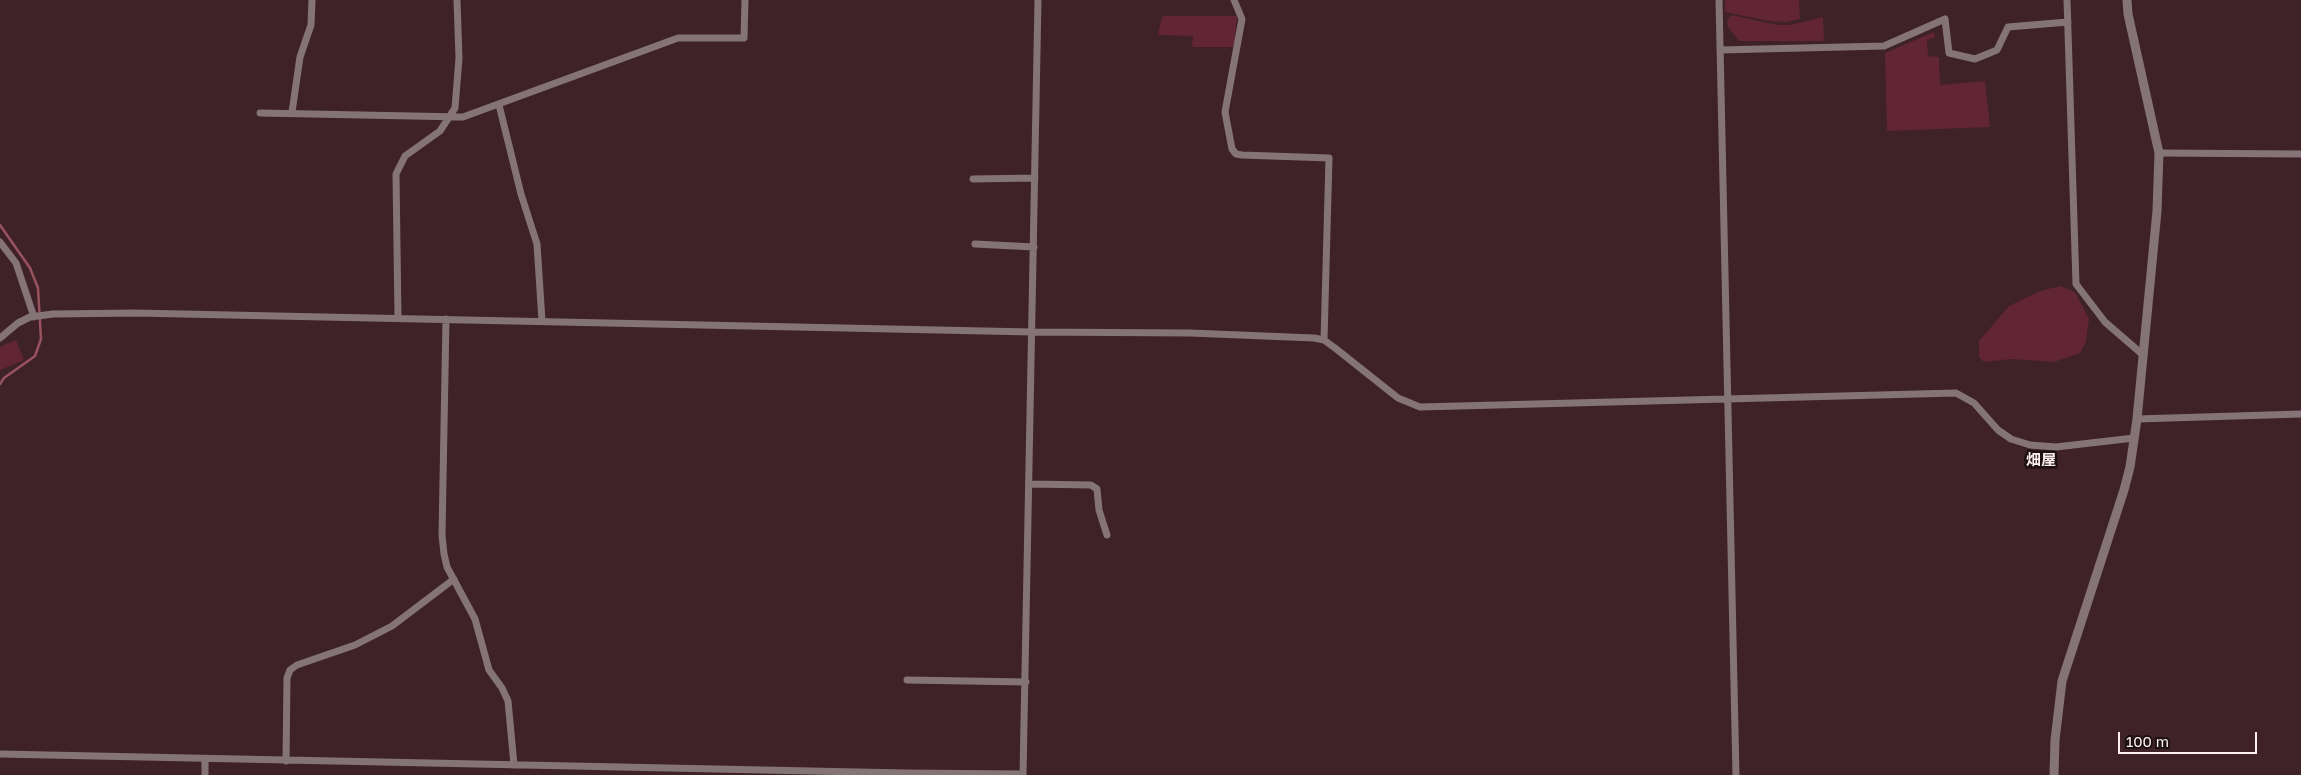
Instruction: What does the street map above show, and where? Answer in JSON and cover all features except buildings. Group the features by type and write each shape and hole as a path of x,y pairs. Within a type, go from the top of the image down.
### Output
{"street":[{"path":"292,112 300,57 312,26 312,0"},
{"path":"398,318 396,174 405,156 440,131 450,119 457,99 457,0"},
{"path":"260,113 292,112 450,119 463,117 678,38 744,38 745,0"},
{"path":"0,754 514,765 729,772 1023,774 1038,0"},
{"path":"1234,0 1242,19 1226,112 1232,149 1242,156 1329,158 1324,340"},
{"path":"1719,0 1736,775"},
{"path":"2067,0 2076,284 2105,322 2142,354"},
{"path":"2054,775 2055,740 2062,681 2124,490 2134,438 2157,210 2159,153 2128,14 2127,0"},
{"path":"1720,50 1884,46 1945,19 1949,53 1974,59 1997,50 2008,27 2068,22"},
{"path":"499,105 521,194 537,244 542,321"},
{"path":"2159,153 2301,154"},
{"path":"973,178 1036,178"},
{"path":"0,242 16,263 34,317"},
{"path":"975,244 1034,247"},
{"path":"0,338 18,323 34,317 136,313 1032,332 1190,333 1324,340 1398,398 1420,407 1956,393 1974,403 1998,430 2011,439 2030,445 2056,446 2134,438"},
{"path":"446,319 442,535 447,566 475,619 489,670 502,688 508,701 514,765"},
{"path":"2137,419 2301,414"},
{"path":"1029,484 1091,484 1097,489 1099,510 1106,535"},
{"path":"286,761 287,678 290,670 297,665 355,644 392,626 454,579"},
{"path":"907,680 1026,682"},
{"path":"205,759 205,775"}],"shaded area":[{"path":"1725,0 1799,0 1800,19 1786,22 1769,21 1725,12"},
{"path":"1731,15 1778,25 1791,25 1823,17 1824,41 1739,41 1728,27 1727,20"},
{"path":"1162,16 1237,16 1234,47 1192,47 1193,36 1158,35"},
{"path":"1934,32 1935,37 1927,40 1928,56 1939,57 1940,85 1985,81 1990,127 1887,131 1885,53"},
{"path":"2060,286 2075,292 2089,319 2086,342 2080,353 2054,362 2011,359 1984,362 1979,357 1979,341 2009,306 2040,291"},
{"path":"16,340 24,360 0,370 0,347"}],"waterway":[{"path":"0,225 30,268 38,288 41,339 35,356 4,378 0,384"}],"district":[{"name":"畑屋","path":"2041,460"}]}
